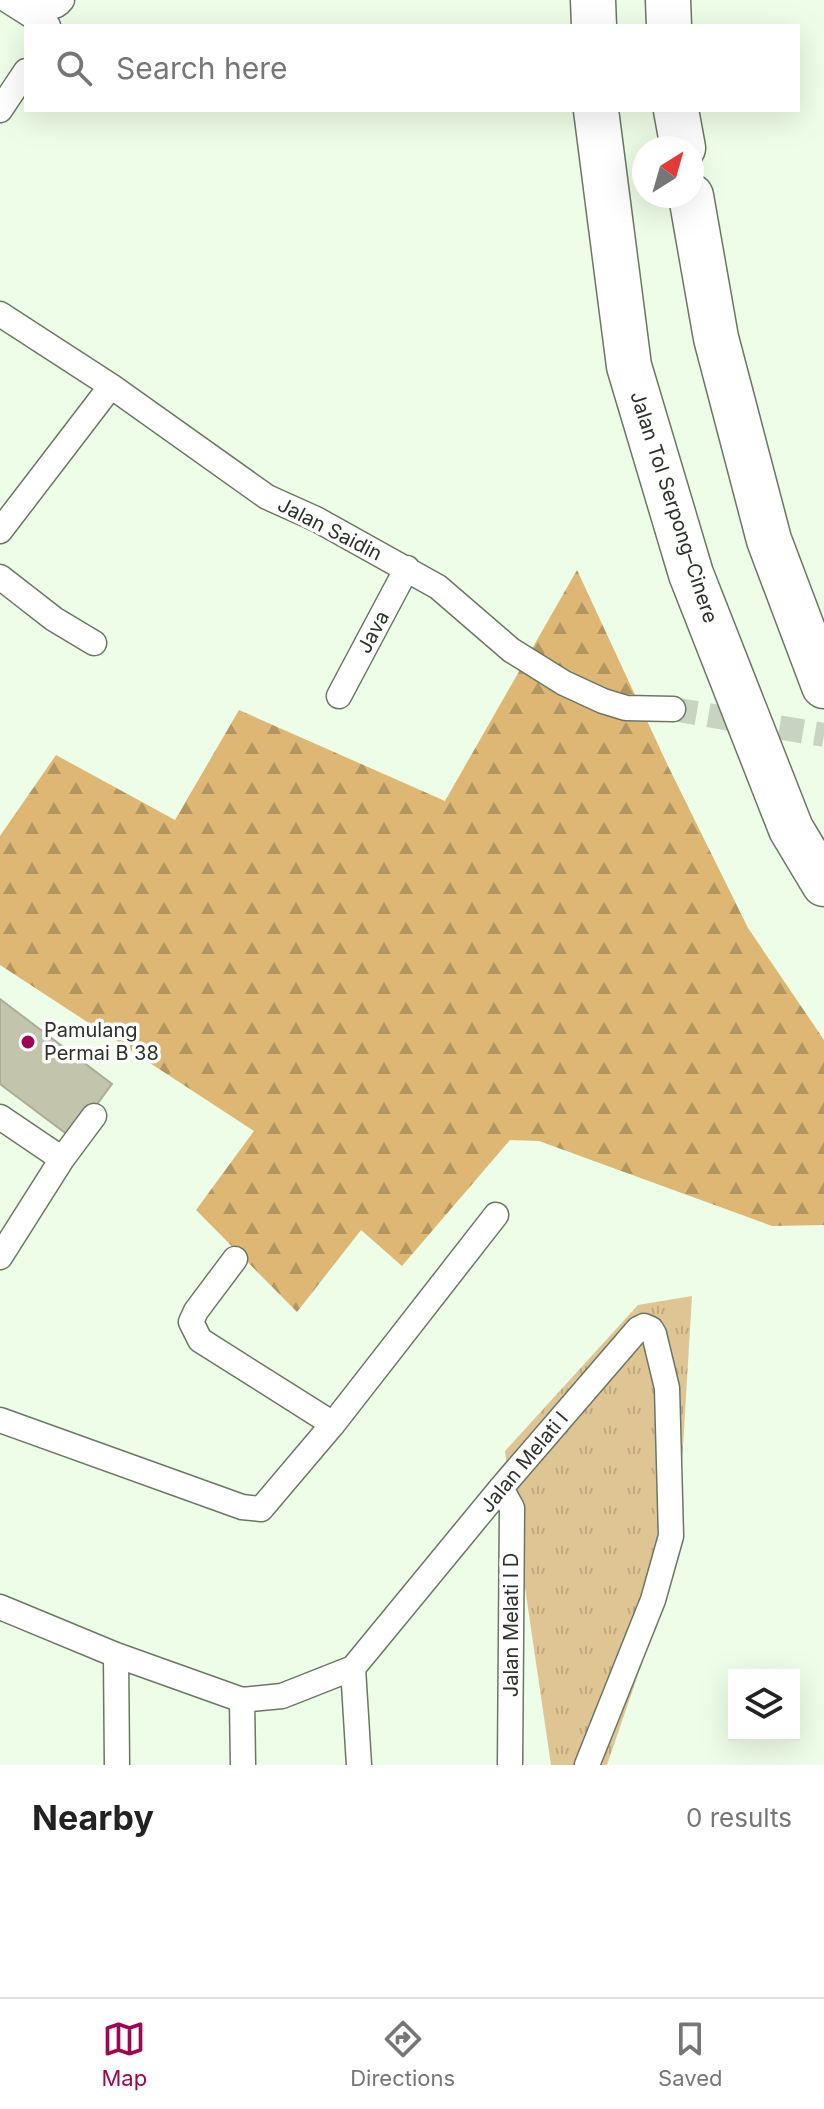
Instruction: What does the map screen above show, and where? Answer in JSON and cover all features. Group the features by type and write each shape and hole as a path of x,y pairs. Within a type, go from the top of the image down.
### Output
{"highway":[{"path":"593,0 594,24"},
{"path":"668,0 669,24"},
{"name":"Jalan Tol Serpong–Cinere","path":"596,112 629,366 691,574 791,829 824,884"},
{"path":"676,112 681,136"},
{"path":"693,208 716,338 769,540 824,686"}],"street":[{"path":"0,6 5,0 45,24"},
{"path":"31,0 50,8 62,0"},
{"path":"0,110 24,74"},
{"name":"Jalan Saidin","path":"0,314 111,386 267,497 438,587 511,650 564,683 626,708 673,709"},
{"path":"0,531 111,386"},
{"name":"Java","path":"339,696 407,568"},
{"path":"0,577 54,619 94,643"},
{"path":"0,1257 62,1159 94,1116"},
{"path":"0,1117 62,1159"},
{"path":"0,1420 242,1507 261,1509 333,1424 496,1215"},
{"path":"235,1259 191,1322 200,1340 333,1424"},
{"name":"Jalan Melati I","path":"0,1607 116,1655 242,1700 282,1696 353,1668 501,1488 638,1329 644,1326 651,1329 667,1388 671,1536 653,1600 587,1765"},
{"name":"Jalan Melati I D","path":"501,1488 512,1508 510,1765"},
{"path":"116,1655 117,1765"},
{"path":"353,1668 359,1765"},
{"path":"242,1700 243,1765"}],"green space":[{"path":"577,570 748,928 824,1040 824,1225 772,1226 539,1141 510,1140 402,1266 361,1230 297,1312 196,1210 254,1131 0,965 0,836 56,755 175,820 239,710 445,801"},
{"path":"692,1296 676,1564 607,1765 551,1765 505,1451 638,1305"}],"building":[{"name":"Pamulang Permai B 38","path":"0,999 112,1084 72,1138 0,1084"}],"tunnel":[{"path":"673,709 824,735"}],"place":[{"name":"Pamulang Permai B 38","path":"28,1042"}]}
